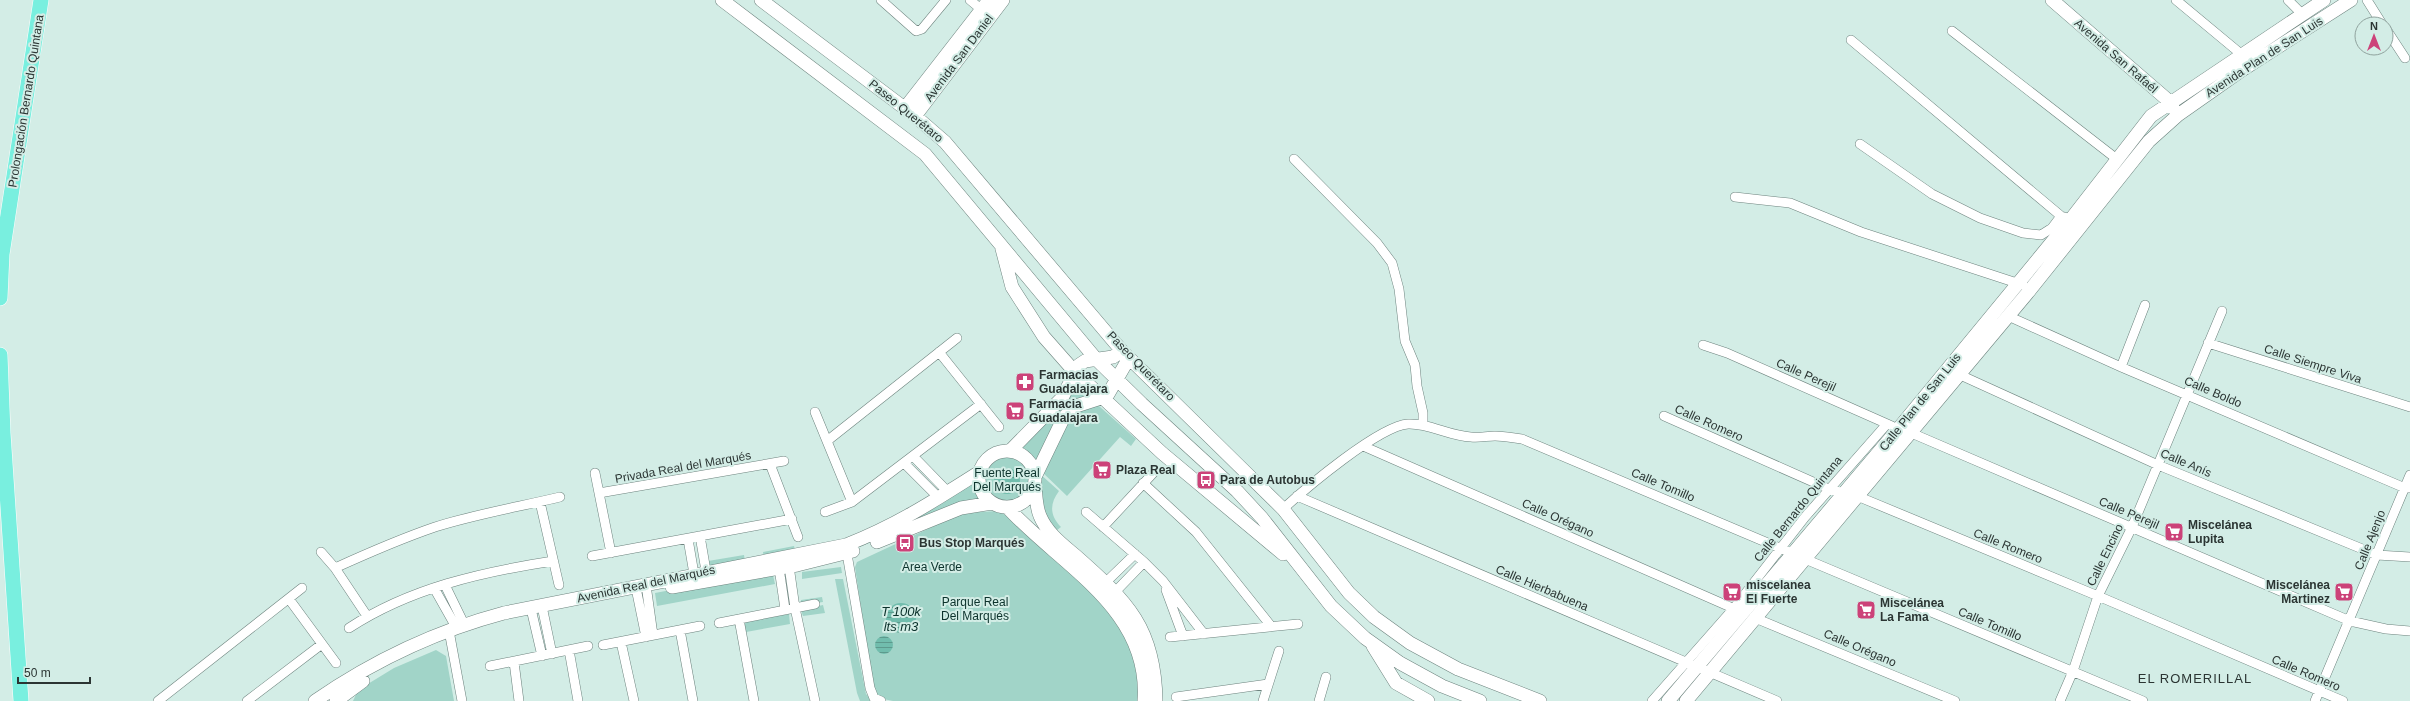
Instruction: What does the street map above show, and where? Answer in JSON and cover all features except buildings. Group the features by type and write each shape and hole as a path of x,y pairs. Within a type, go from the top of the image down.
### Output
{"main road":[{"name":"Prolongación Bernardo Quintana","path":"0,298 2,254 41,0"},
{"path":"0,355 3,433 21,701"}],"street":[{"name":"Paseo Querétaro","path":"722,0 925,154 1000,241 1096,359 1237,490 1262,518 1331,606 1371,642 1400,663 1442,686 1480,701"},
{"name":"Paseo Querétaro","path":"761,0 916,116 945,142 1126,355 1199,424 1283,509 1349,593 1380,621 1410,644 1458,669 1540,701"},
{"path":"881,0 916,30 922,29 946,0"},
{"path":"970,0 986,5"},
{"name":"Avenida San Daniel","path":"916,116 1003,0"},
{"name":"Avenida San Rafaél","path":"2052,0 2170,102 2178,114"},
{"path":"2176,0 2241,54"},
{"path":"2288,0 2302,14"},
{"name":"Avenida Plan de San Luis","path":"2170,102 2324,0"},
{"name":"Avenida Plan de San Luis","path":"2178,114 2242,70 2351,0"},
{"path":"2367,0 2377,16"},
{"name":"Avenida San Daniel","path":"904,108 986,5"},
{"path":"1952,31 2118,160"},
{"path":"1851,40 2066,217 2041,235 2016,231 1980,218 1932,194 1860,144"},
{"path":"2394,41 2405,58"},
{"name":"Calle Plan de San Luis","path":"1668,701 1744,613 1800,557 1851,494 1898,428 2018,282 2066,217 2118,160 2151,116 2170,102"},
{"name":"Calle Plan de San Luis","path":"1898,428 1958,374 2030,290 2149,141 2178,114"},
{"path":"1294,159 1377,243 1392,263 1399,289 1405,341 1415,365 1417,386 1423,413 1423,425"},
{"path":"1735,197 1790,203 1861,232 2018,282 2030,290"},
{"path":"1000,241 1012,287 1044,337 1074,371 1102,399 1162,453 1303,572"},
{"path":"2121,366 2145,305"},
{"name":"Calle Encino","path":"2060,701 2073,671 2098,596 2132,527 2222,311"},
{"name":"Calle Boldo","path":"2008,316 2407,488"},
{"path":"827,441 957,338"},
{"name":"Calle Siempre Viva","path":"2208,343 2410,407"},
{"name":"Calle Perejil","path":"1703,345 1727,353 1898,428 2350,621 2386,630 2410,631"},
{"path":"939,352 1000,427"},
{"path":"1010,451 1062,398 1074,371 1085,361 1126,355"},
{"path":"1008,508 1020,505 1029,497 1064,417 1076,406 1090,400 1102,399 1110,392 1126,355"},
{"name":"Calle Anís","path":"1958,374 2158,465 2377,555 2410,557"},
{"path":"825,512 852,502 981,404"},
{"path":"815,412 852,502"},
{"name":"Calle Romero","path":"1664,416 1829,489 1851,494 2098,596 2343,701"},
{"name":"Calle Tomillo","path":"1283,509 1297,496 1363,446 1392,427 1408,424 1423,425 1445,433 1471,437 1495,436 1522,439 2143,701"},
{"name":"Calle Bernardo Quintana","path":"1652,701 1698,667 1744,613 1781,547 1829,489 1898,428"},
{"name":"Calle Orégano","path":"1363,446 1744,613 1955,701"},
{"path":"1144,701 1138,654 1130,634 1107,599 1026,528 1008,508 992,503 984,497 979,489 978,473 985,461 996,453 1010,451 1027,460 1035,481 1039,514 1052,534 1111,587 1140,623 1149,645 1154,668 1156,701"},
{"path":"913,456 943,495"},
{"name":"Privada Real del Marqués","path":"599,493 784,461"},
{"path":"904,463 943,495"},
{"path":"770,464 798,537"},
{"path":"1104,527 1156,470"},
{"path":"595,473 611,553"},
{"name":"Avenida Real del Marqués","path":"315,701 400,651 504,613 700,572 846,549 881,532 978,473"},
{"name":"Calle Ajenjo","path":"2315,701 2407,488 2410,475"},
{"path":"1143,483 1196,532 1271,626"},
{"name":"Calle Hierbabuena","path":"1297,496 1777,701"},
{"path":"335,568 384,546 435,527 487,512 560,497"},
{"path":"540,502 559,585"},
{"name":"Avenida Real del Marqués","path":"336,701 400,657 457,629 538,612 784,567 846,549 961,508 992,503"},
{"path":"1086,512 1144,562 1163,581 1204,634"},
{"path":"592,556 792,519"},
{"path":"700,536 700,572"},
{"path":"688,539 700,572"},
{"path":"846,549 870,688 874,698 881,701"},
{"path":"321,552 335,568 368,616"},
{"path":"1111,587 1135,554"},
{"path":"349,628 389,605 434,588 502,570 553,561"},
{"path":"1111,587 1144,562"},
{"path":"784,567 795,608 815,701"},
{"path":"784,567 785,610"},
{"path":"1163,581 1183,636"},
{"path":"445,585 457,629 462,701"},
{"path":"158,701 302,588"},
{"path":"434,588 457,629"},
{"path":"642,593 650,636"},
{"path":"289,599 336,662"},
{"path":"719,623 815,604"},
{"path":"538,612 552,654"},
{"path":"538,612 542,656"},
{"path":"739,619 754,701"},
{"path":"1170,637 1298,624"},
{"path":"603,645 700,626"},
{"path":"680,630 693,701"},
{"path":"621,642 634,701"},
{"path":"1371,642 1396,683 1428,701"},
{"path":"253,699 322,644"},
{"path":"490,666 588,646"},
{"path":"569,650 578,701"},
{"path":"1263,701 1279,651"},
{"path":"514,662 519,701"},
{"name":"Calle Plan de San Luis","path":"1686,701 1698,667"},
{"path":"1319,701 1326,677"},
{"path":"1176,696 1195,698 1268,684"}],"green space":[{"path":"1074,386 1087,399 1076,404 1036,467 1028,456 1015,449"},
{"path":"1090,405 1099,406 1136,439 1131,446 1120,437 1067,496 1040,470 1064,417"},
{"name":"Fuente Real Del Marqués","path":"1007,455 1016,457 1027,466 1032,480 1030,489 1021,500 1007,505 998,503 987,494 982,480 984,471 993,460"},
{"path":"1039,473 1059,491 1054,500 1052,509 1054,518 1061,527 1052,534 1040,515"},
{"path":"973,480 973,487 979,500 959,505 850,551 848,545"},
{"name":"Parque Real Del Marqués","path":"999,511 1032,535 1072,568 1108,603 1122,620 1130,635 1136,659 1143,701 893,701 874,697 855,567 857,562 962,513"},
{"path":"794,546 796,553 764,558 763,552"},
{"path":"744,555 745,561 709,568 708,561"},
{"path":"841,567 842,573 802,579 802,572"},
{"path":"772,571 775,584 657,606 655,593"},
{"path":"835,579 843,579 866,694 873,701 860,701 857,693"},
{"path":"822,597 823,602 801,605 801,600"},
{"path":"823,605 825,613 803,616 801,610"},
{"path":"789,614 790,624 746,632 743,622"},
{"path":"436,650 446,656 454,701 353,701 358,690 394,668"}],"water":[{"path":"1007,468 1016,472 1020,481 1016,490 1007,494 998,490 994,481 998,472"},
{"name":"T 100k lts m3","path":"901,603 907,604 915,612 915,624 907,632 901,633 895,632 887,624 886,618 887,612 895,604"},
{"path":"880,636 888,636 893,641 891,652 888,654 880,654 875,649 875,641"}],"place":[{"name":"Farmacias Guadalajara","path":"1025,382"},
{"name":"Farmacia Guadalajara","path":"1015,411"},
{"name":"Plaza Real","path":"1102,470"},
{"name":"Para de Autobus","path":"1206,480"},
{"name":"Miscelánea Lupita","path":"2174,532"},
{"name":"Bus Stop Marqués","path":"905,543"},
{"name":"miscelanea El Fuerte","path":"1732,592"},
{"name":"Miscelánea Martinez","path":"2344,592"},
{"name":"Miscelánea La Fama","path":"1866,610"}],"district":[{"name":"EL ROMERILLAL","path":"2195,678"}],"park label":[{"name":"Area Verde","path":"932,567"}]}
